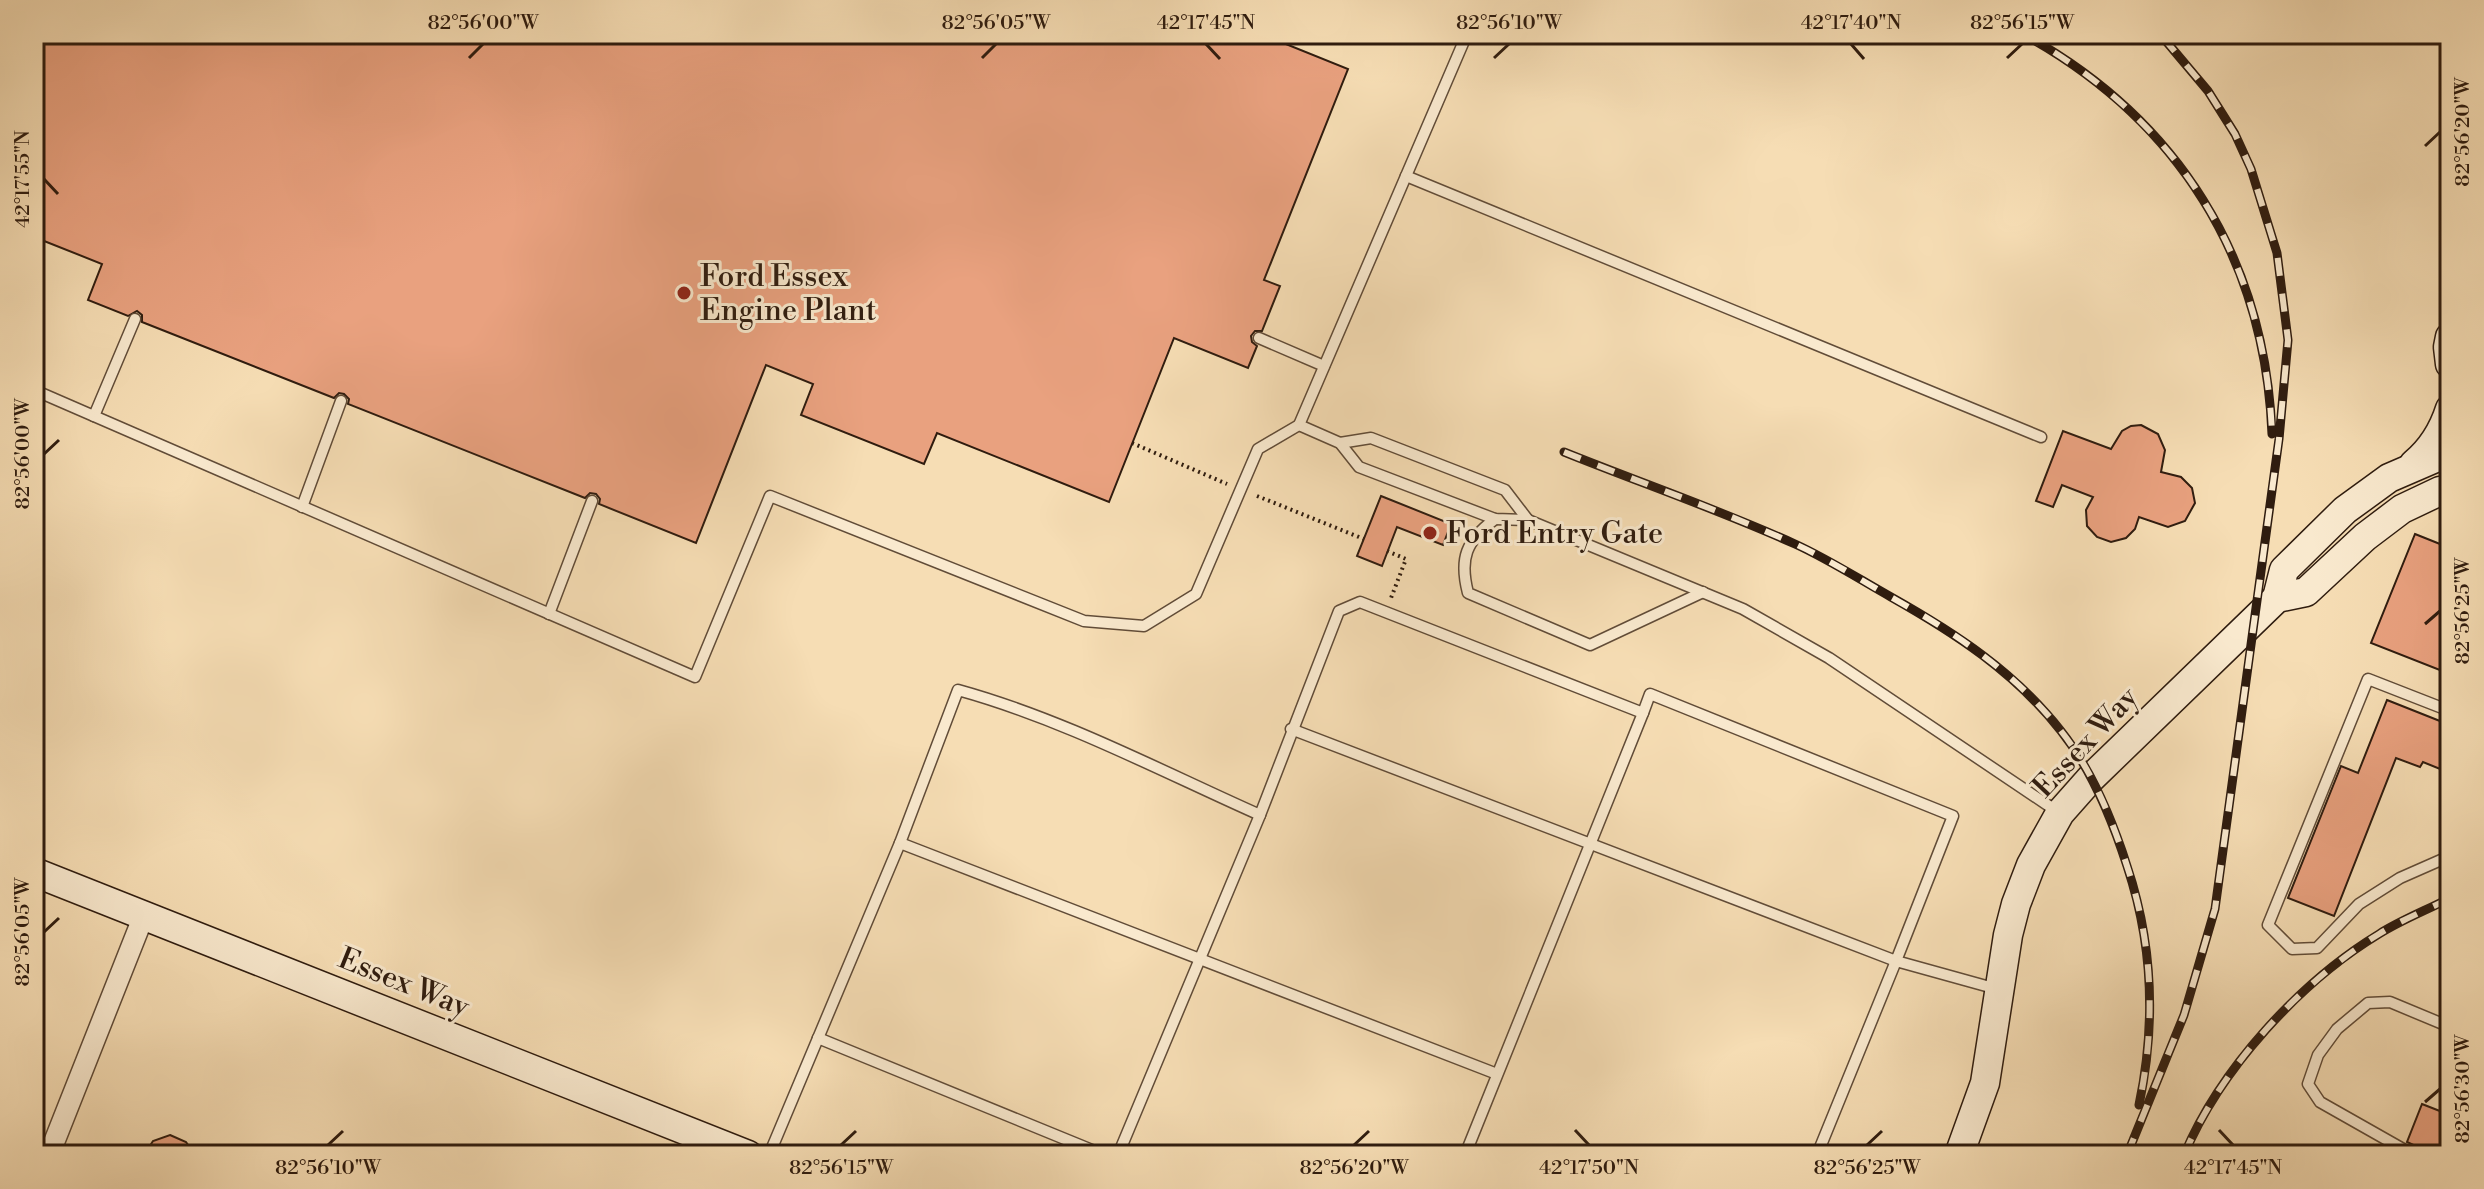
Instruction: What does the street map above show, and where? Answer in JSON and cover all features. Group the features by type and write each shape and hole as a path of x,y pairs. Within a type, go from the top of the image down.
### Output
{"street":[{"path":"2450,337 2450,364"},
{"path":"2402,473 2426,454 2444,428 2450,409"},
{"name":"Essex Way","path":"1959,1155 1985,1083 2016,904 2031,865 2060,813 2102,767 2277,598 2284,570 2345,510 2389,478 2440,456 2450,455"},
{"name":"Essex Way","path":"2277,598 2306,592 2365,537 2402,509 2440,491 2450,490"},
{"name":"Essex Way","path":"34,872 748,1155"},
{"path":"49,1155 144,915"}],"lane":[{"path":"34,390 695,677 770,496 1084,621 1144,626 1196,594 1258,449 1299,425 1467,34"},
{"path":"1406,176 2041,437"},
{"path":"94,416 135,319"},
{"path":"1259,338 1324,366"},
{"path":"302,507 341,401"},
{"path":"1299,425 1340,443 1359,467 1495,519 1528,520 1743,609 1829,658 2060,813"},
{"path":"1340,443 1371,438 1505,490 1528,520"},
{"path":"549,614 592,501"},
{"path":"1495,519 1480,530 1466,549 1463,572 1468,593 1590,645 1703,592"},
{"path":"1118,1155 1260,815 1339,611 1360,602 1643,713"},
{"path":"2450,711 2368,679 2268,925 2292,949 2317,948 2359,904 2400,878 2450,856"},
{"path":"769,1155 900,843 958,690 1004,702 1260,815"},
{"path":"1465,1155 1650,694 1953,816 1817,1155"},
{"path":"1291,729 1896,961 2000,989"},
{"path":"900,843 1497,1074"},
{"path":"2419,1155 2320,1102 2308,1084 2318,1055 2337,1029 2368,1003 2390,1002 2450,1027"},
{"path":"818,1038 1104,1155"}],"path":[{"path":"1132,443 1227,484"},
{"path":"1257,496 1364,539"},
{"path":"1385,612 1406,559 1387,551"}],"building":[{"name":"Ford Essex Engine Plant","path":"34,34 1261,34 1348,69 1264,280 1280,286 1262,331 1255,331 1251,336 1257,346 1248,368 1174,338 1109,502 937,433 924,464 801,415 813,384 766,365 696,543 599,504 596,494 590,493 585,498 348,404 349,399 344,394 339,393 334,398 142,322 142,315 137,311 128,316 88,300 102,264 34,237"},
{"path":"2141,425 2158,434 2165,450 2161,472 2181,477 2192,488 2195,503 2185,521 2168,527 2139,517 2135,529 2126,538 2111,542 2097,537 2087,526 2086,510 2093,497 2062,485 2053,507 2036,501 2063,431 2111,449 2122,431"},
{"name":"Ford Entry Gate","path":"1381,496 1451,524 1443,545 1397,527 1382,566 1357,556"},
{"path":"2415,534 2450,548 2450,674 2371,643"},
{"path":"2387,700 2450,725 2450,773 2423,762 2420,767 2396,758 2334,916 2288,898 2341,766 2358,773"},
{"path":"2422,1104 2450,1115 2450,1155 2435,1155 2407,1142"},
{"path":"170,1135 186,1142 195,1155 144,1155 153,1141"}],"railway":[{"path":"2023,34 2078,68 2126,108 2168,152 2203,200 2231,253 2252,309 2266,370 2272,434"},
{"path":"2127,1155 2184,1015 2215,909 2279,439 2288,340 2277,253 2251,169 2235,134 2208,91 2160,34"},
{"path":"1564,452 1738,520 1819,556 1915,611 1983,655 2043,710 2072,746 2092,778 2115,831 2136,895 2147,955 2150,1014 2139,1105"},
{"path":"2184,1155 2219,1091 2265,1030 2292,1002 2349,954 2379,934 2450,898"}],"place":[{"name":"Ford Essex Engine Plant","path":"684,293"},
{"name":"Ford Entry Gate","path":"1430,533"}]}
